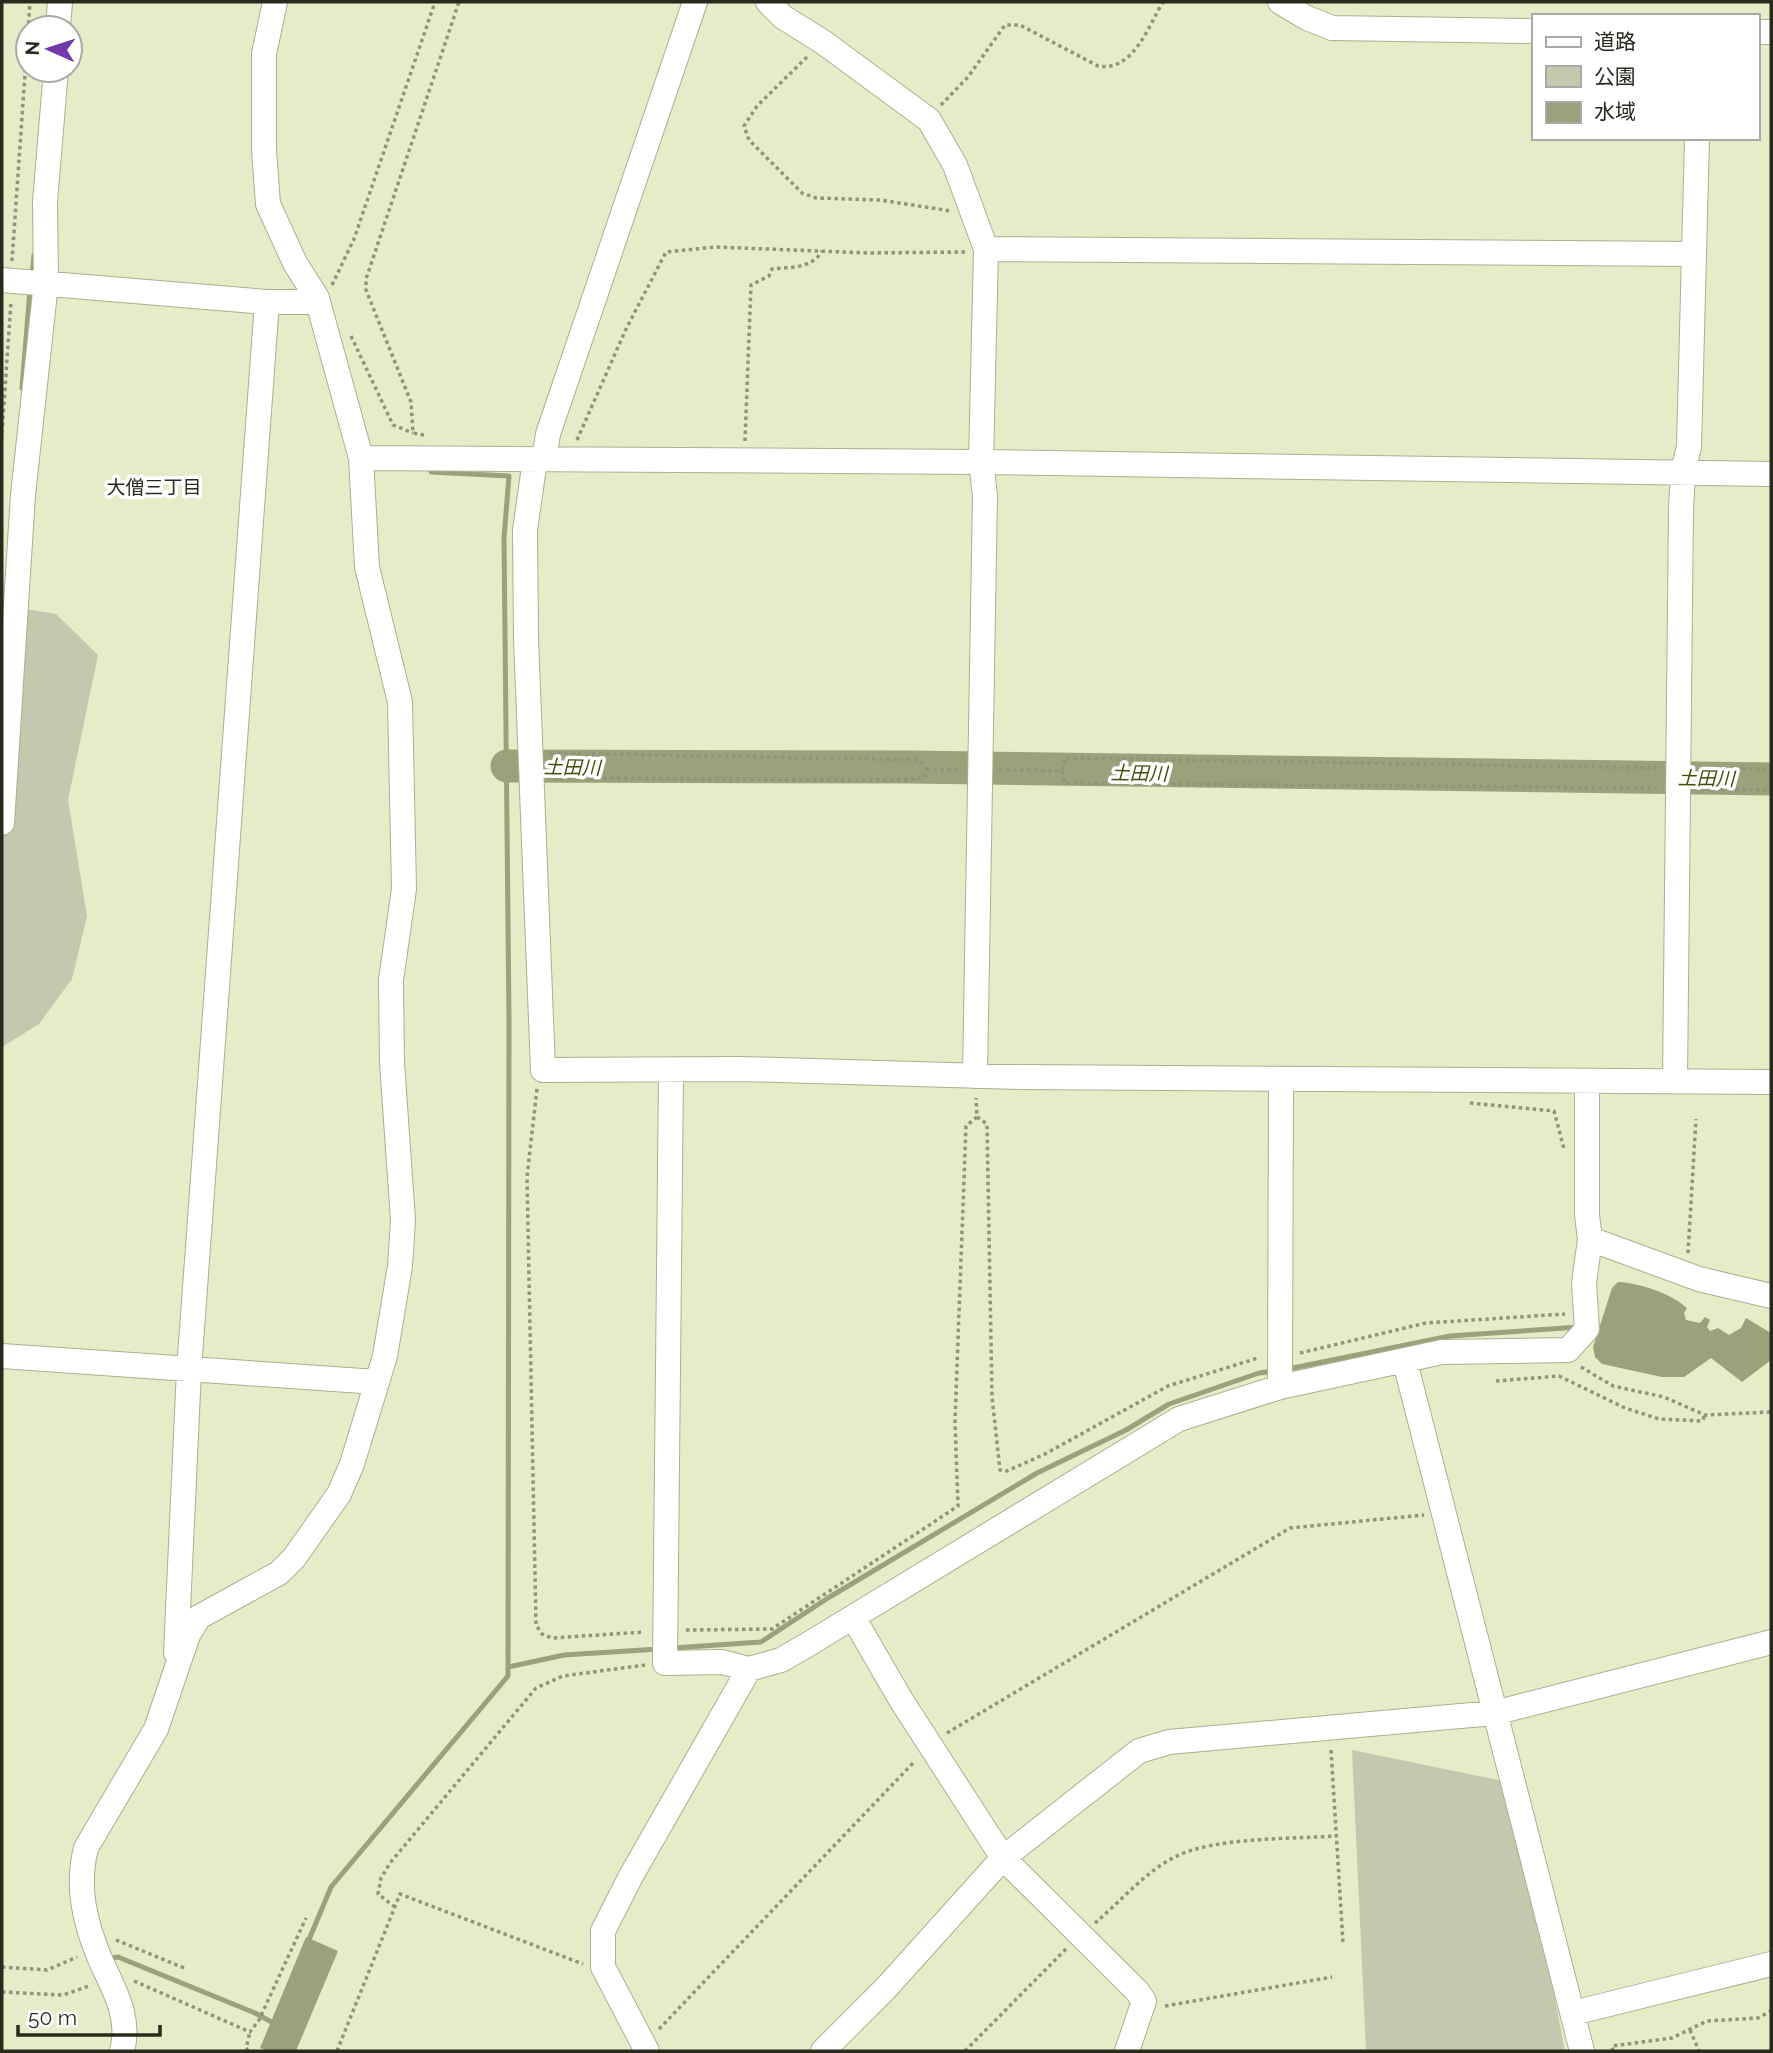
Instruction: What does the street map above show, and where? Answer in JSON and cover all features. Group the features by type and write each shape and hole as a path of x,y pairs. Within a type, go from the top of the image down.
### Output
{"street":[{"path":"122,2051 124,2018 92,1936 81,1895 82,1866 92,1839 156,1729 188,1636 199,1617 279,1573 294,1558 334,1502 352,1464 385,1356 400,1266 402,1220 392,1063 391,981 404,889 402,745 393,666 367,567 361,458 318,301 295,263 268,204 264,150 264,54 275,2"},
{"path":"695,2 539,460 525,530 535,754 540,780 543,1070 671,1072 742,1069 975,1076 1281,1080 1771,1082"},
{"path":"768,2 783,17 823,42 929,120 955,165 986,251 981,462 985,523 983,713 979,769 975,1076"},
{"path":"1280,2 1307,18 1332,28 1532,31"},
{"path":"2,823 23,495 46,284 45,202 55,84"},
{"path":"1675,1083 1683,470 1689,447 1697,140"},
{"path":"986,251 1694,254"},
{"path":"7,281 267,302 318,301"},
{"path":"175,1676 189,1370 267,302"},
{"path":"361,458 981,462 1683,470 1771,474"},
{"path":"671,1072 665,1662 722,1662 749,1669 781,1660 1179,1419 1280,1387 1442,1352 1568,1350 1587,1329 1584,1283 1590,1239 1587,1215 1587,1082"},
{"path":"1280,1387 1281,1080"},
{"path":"1590,1239 1685,1274 1771,1296"},
{"path":"2,1356 377,1382"},
{"path":"1405,1362 1583,2051"},
{"path":"853,1617 930,1745 1003,1858 1137,1991 1143,2001 1127,2051"},
{"path":"823,2051 886,1988 1003,1858 1115,1768 1152,1746 1494,1713 1771,1642"},
{"path":"652,2041 603,1967 603,1931 631,1876 749,1669"},
{"path":"1573,2013 1771,1964"}],"path":[{"path":"2,433 7,281 30,2"},
{"path":"318,301 330,301 332,284 354,239 435,2"},
{"path":"413,433 411,402 366,290 366,279 459,2"},
{"path":"929,120 968,77 1005,25 1020,25 1098,66 1107,67 1119,65 1128,59 1163,2"},
{"path":"823,42 757,106 744,126 750,140 802,193 816,198 880,200 959,212 970,209"},
{"path":"573,459 577,438 620,341 666,252 716,247 986,251"},
{"path":"744,461 751,285 769,276 772,269 806,265 818,258 822,250"},
{"path":"347,330 393,425 430,437"},
{"path":"535,754 919,760 927,770"},
{"path":"1771,769 1678,778 1065,783 1062,771 1065,758 1678,778 1771,790"},
{"path":"927,770 1062,771"},
{"path":"540,780 603,776 903,780 925,778 927,770"},
{"path":"543,1070 530,1133 527,1177 536,1625 542,1634 552,1638 665,1630 772,1629 958,1506 955,1421 961,1216 966,1126 977,1117"},
{"path":"975,1076 977,1117 987,1125 992,1396 1000,1470 1015,1468 1045,1454 1168,1386 1270,1354 1288,1355 1440,1321 1573,1313 1587,1318"},
{"path":"1468,1103 1555,1111 1564,1152"},
{"path":"1685,1274 1696,1119"},
{"path":"1568,1350 1580,1366 1613,1386 1664,1397 1705,1416 1771,1412"},
{"path":"1496,1381 1559,1376 1625,1408 1659,1419 1702,1421 1705,1416"},
{"path":"652,2041 930,1745 1290,1528 1443,1512"},
{"path":"396,1908 378,1894 385,1871 536,1688 563,1676 665,1662"},
{"path":"1329,1729 1343,1943"},
{"path":"965,2051 1080,1936 1159,1868 1186,1852 1232,1843 1336,1836"},
{"path":"337,2051 400,1894 588,1966 603,1967"},
{"path":"248,2051 246,2049 250,2032 306,1917"},
{"path":"1143,2001 1163,2006 1332,1976"},
{"path":"2,1992 63,1995 109,1978 141,1982 250,2032"},
{"path":"1613,2051 1612,2046 1672,2038 1707,2021 1758,2018 1771,2011"},
{"path":"1690,2029 1699,2051"}],"green space":[{"path":"2,605 56,614 98,655 68,800 87,916 72,979 39,1024 2,1047"},
{"path":"1352,1750 1513,1783 1565,2051 1366,2051"}],"water":[{"path":"1618,1282 1663,1293 1687,1308 1684,1313 1686,1320 1700,1323 1705,1317 1710,1320 1707,1327 1710,1331 1718,1328 1729,1335 1741,1328 1746,1318 1771,1333 1771,1360 1742,1382 1711,1358 1684,1377 1662,1377 1602,1364 1595,1357 1593,1347 1612,1288"},
{"path":"306,1937 338,1951 296,2051 268,2051 260,2048"}],"waterway":[{"path":"32,276 34,255"},
{"path":"22,388 30,290"},
{"path":"308,1942 331,1887 508,1676 509,1018 504,538 509,476 431,472"},
{"name":"土田川","path":"507,766 910,767 1771,779"},
{"path":"1288,1369 1450,1336 1579,1327"},
{"path":"673,1648 761,1642 828,1598 1037,1473 1126,1430 1169,1404 1259,1373 1275,1371"},
{"path":"508,1667 564,1655 659,1649"},
{"path":"111,1958 118,1957 255,2013 275,2024"}],"district":[{"name":"大僧三丁目","path":"154,487"}]}
